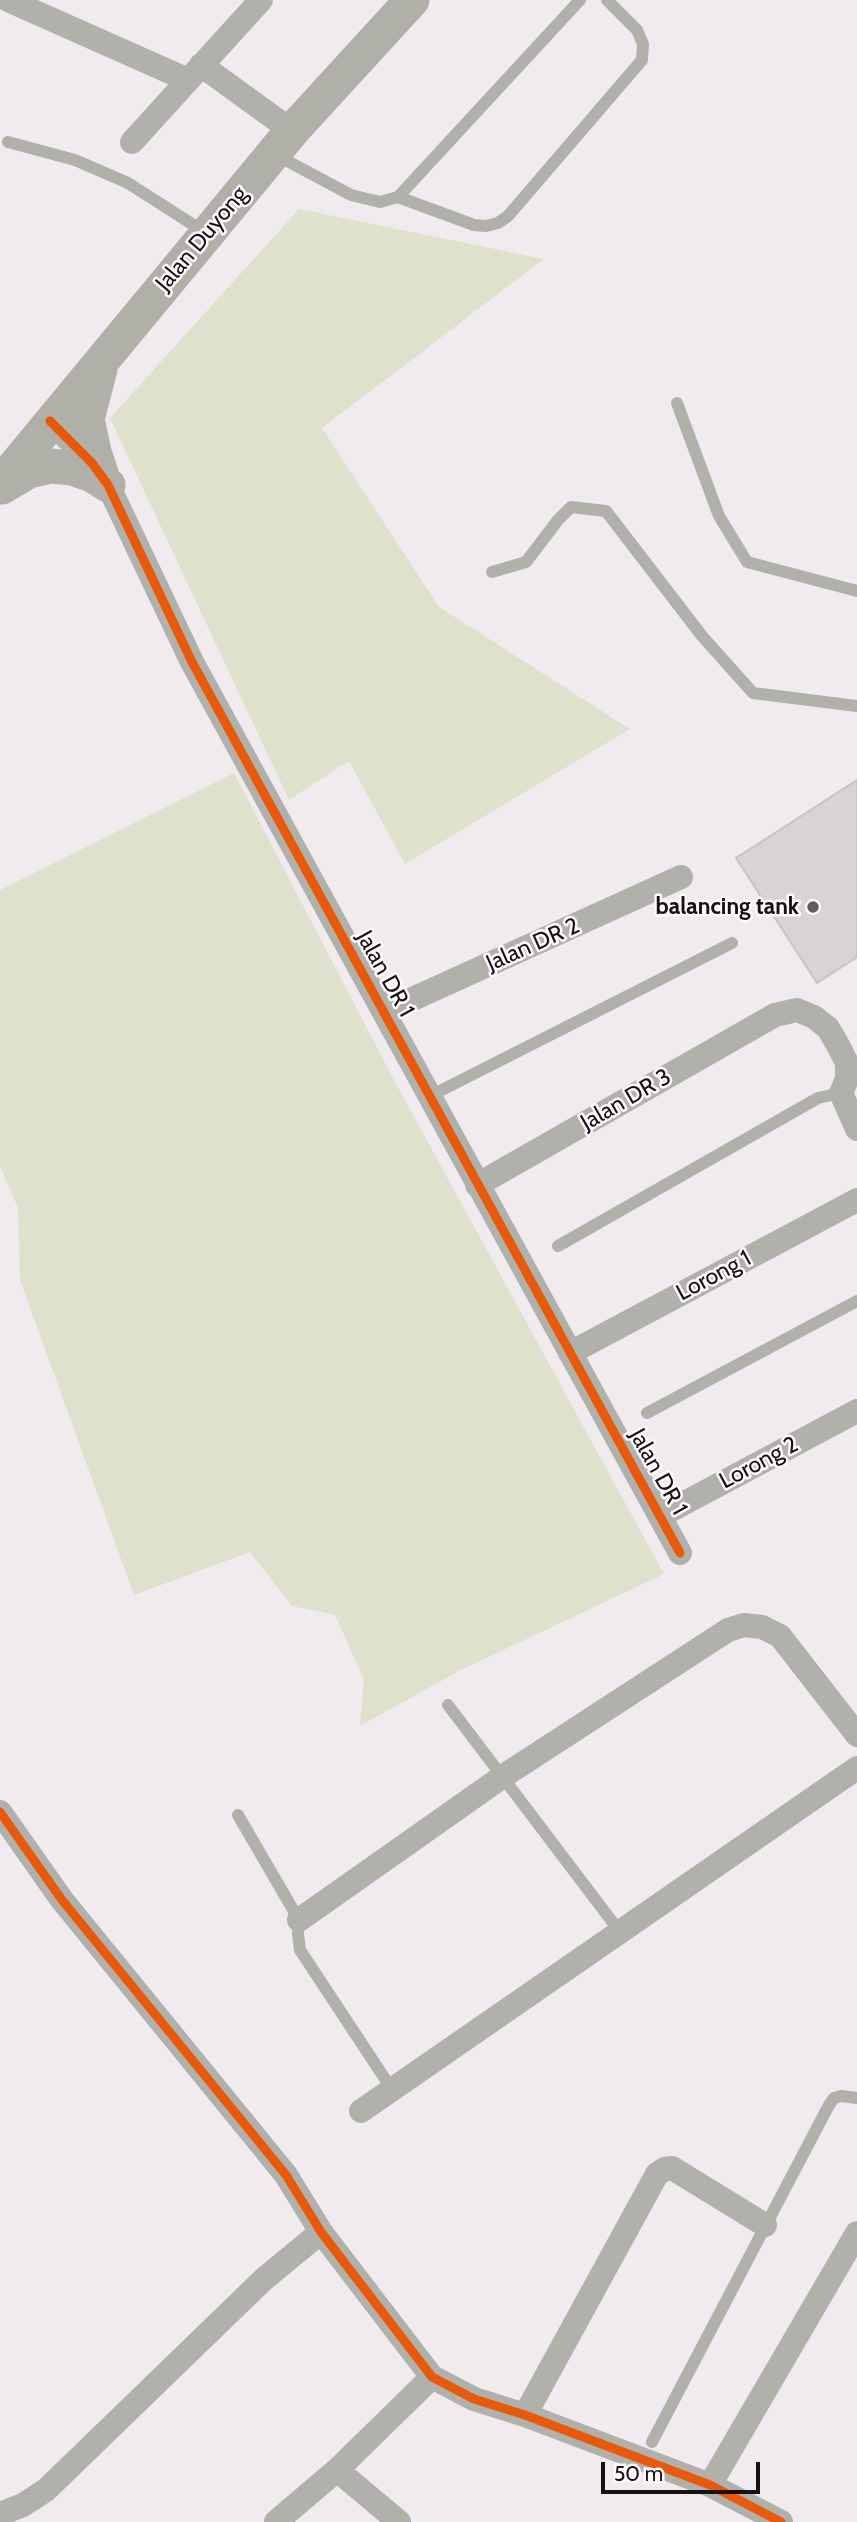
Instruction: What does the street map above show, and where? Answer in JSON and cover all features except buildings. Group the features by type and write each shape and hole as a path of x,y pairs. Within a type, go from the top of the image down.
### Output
{"main road":[{"name":"Jalan Duyong","path":"0,484 282,143 412,0"},
{"path":"104,356 87,418 94,452 105,480"},
{"path":"0,490 29,471 51,466 72,468 105,480"}],"street":[{"path":"8,0 194,73 282,143"},
{"path":"132,142 261,0"},
{"name":"Jalan DR 1","path":"50,421 105,480 192,662 680,1553"},
{"name":"Jalan DR 2","path":"384,1012 681,877"},
{"name":"Jalan DR 3","path":"477,1185 775,1015 797,1010 814,1017 828,1028 846,1063 847,1079 841,1093"},
{"path":"841,1093 857,1129"},
{"name":"Lorong 1","path":"570,1353 857,1200"},
{"name":"Lorong 2","path":"660,1516 857,1411"},
{"path":"299,1920 502,1777 728,1630 744,1625 762,1627 780,1636 857,1735"},
{"path":"361,2111 857,1768"},
{"path":"0,1812 62,1900 286,2175 321,2232 432,2377 474,2399 525,2415 710,2485 781,2522"},
{"path":"525,2415 657,2174 672,2168 765,2225"},
{"path":"0,2514 23,2505 46,2490 264,2279 321,2232"},
{"path":"710,2485 857,2233"},
{"path":"276,2522 337,2470 432,2377"},
{"path":"337,2470 399,2522"}],"lane":[{"path":"282,143 351,195 380,202 398,197 580,0"},
{"path":"398,197 474,225 498,223 509,216 642,60 643,44 637,30 607,0"},
{"path":"8,142 75,160 128,183 206,234"},
{"path":"677,403 719,516 747,562 857,591"},
{"path":"492,572 526,562 571,507 606,512 702,636 753,693 857,706"},
{"path":"430,1096 732,943"},
{"path":"558,1246 818,1098 841,1093"},
{"path":"647,1413 857,1301"},
{"path":"448,1705 620,1931"},
{"path":"238,1815 299,1920 300,1950 393,2091"},
{"path":"652,2442 829,2105 834,2098 841,2096 857,2098"}],"green space":[{"path":"299,209 544,259 322,428 439,607 630,729 405,864 349,761 289,800 110,418"},
{"path":"234,773 395,1082 664,1574 461,1670 360,1726 364,1680 335,1615 292,1606 250,1552 134,1595 20,1280 18,1208 0,1166 0,890"}],"cycle path":[{"path":"50,421 92,463 108,485 192,662 680,1553"},
{"path":"0,1812 62,1900 286,2175 321,2232 432,2377 474,2399 525,2415 710,2485 781,2522"}],"place":[{"name":"balancing tank","path":"813,907"}]}
